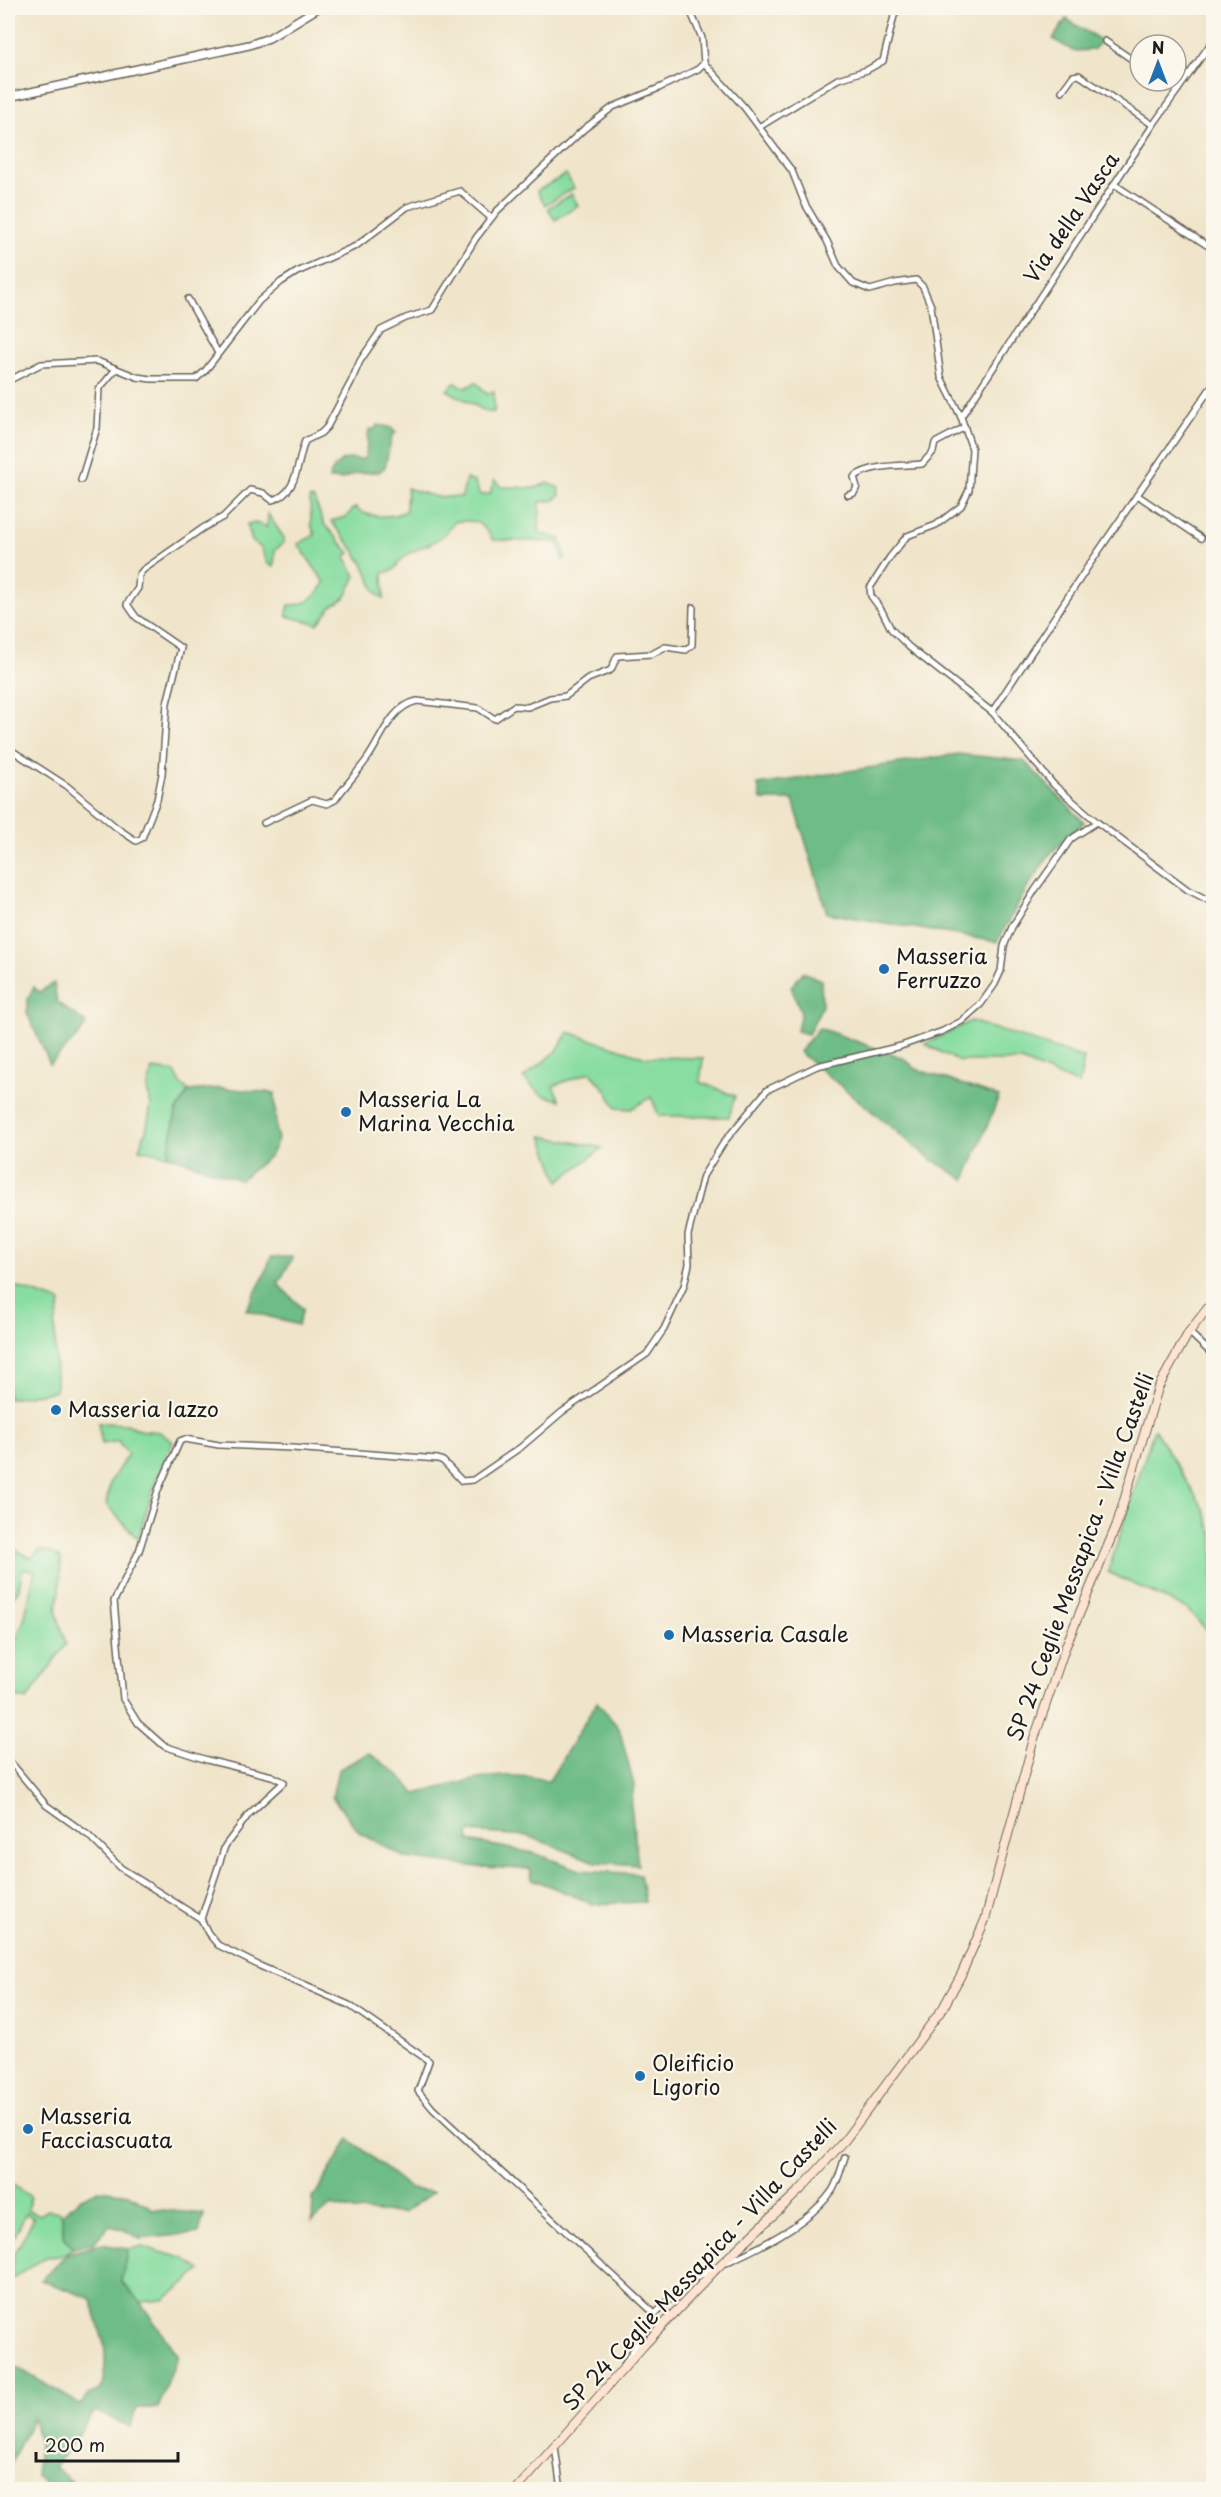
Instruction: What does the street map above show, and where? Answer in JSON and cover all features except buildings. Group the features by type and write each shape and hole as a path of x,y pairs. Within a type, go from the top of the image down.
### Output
{"main road":[{"name":"SP 24 Ceglie Messapica - Villa Castelli","path":"516,2490 720,2265 801,2188 845,2140 943,2008 962,1976 985,1920 1048,1695 1117,1524 1158,1388 1189,1332 1214,1300"}],"street":[{"path":"8,97 249,45 269,38 318,8"},
{"path":"689,8 702,38 704,63 759,127 792,171 805,204 838,266 853,283 870,290 916,280 923,287 931,306 942,377 961,417 972,449 969,490 961,506 936,525 907,536 870,588 871,596 897,635 992,712 1054,785 1097,822 1188,890 1214,903"},
{"path":"759,127 838,79 867,70 883,61 894,16 899,8"},
{"name":"Via della Vasca","path":"1188,76 1214,39"},
{"path":"1105,41 1128,57"},
{"path":"8,748 67,786 136,841 142,838 157,800 162,774 167,703 181,648 136,617 127,604 138,588 139,575 181,543 223,517 250,490 263,493 272,500 282,498 291,487 305,441 321,433 327,427 360,361 381,330 406,318 432,310 476,238 491,218 597,118 613,108 698,69 704,63"},
{"path":"1062,91 1076,74 1153,125"},
{"name":"Via della Vasca","path":"961,417 1176,93"},
{"path":"1114,184 1214,250"},
{"path":"8,381 31,367 56,362 97,361 151,379 196,379 267,292 297,272 356,246 407,207 460,191 491,218"},
{"path":"188,299 218,353"},
{"path":"81,480 97,428 99,389 116,369"},
{"path":"992,712 1214,383"},
{"path":"848,495 854,493 858,487 854,477 860,473 874,469 922,464 933,452 935,443 965,427"},
{"path":"1137,495 1201,538"},
{"path":"264,823 312,800 327,804 335,800 368,758 383,730 409,703 417,701 478,708 495,719 514,706 528,706 550,698 566,696 588,679 611,670 618,656 652,654 665,647 686,650 692,645 693,607"},
{"path":"201,1919 225,1846 249,1814 284,1782 272,1776 207,1760 164,1746 138,1723 123,1699 114,1601 139,1551 158,1490 180,1441 185,1439 219,1445 438,1459 443,1461 462,1481 473,1480 521,1447 562,1412 647,1354 664,1329 684,1286 689,1264 688,1234 703,1176 724,1142 767,1090 817,1066 882,1052 943,1031 962,1021 981,1004 994,984 1000,971 1004,946 1012,927 1035,890 1071,839 1097,822"},
{"path":"1189,1332 1214,1356"},
{"path":"8,1759 46,1805 88,1835 121,1868 201,1919 208,1933 218,1945 349,2005 429,2061 418,2091 433,2109 654,2314"},
{"path":"621,2372 654,2314 686,2283 747,2254 818,2208 833,2190 845,2157"},
{"path":"555,2447 561,2490"}],"green space":[{"path":"1066,19 1102,41 1093,50 1073,51 1053,39"},
{"path":"566,174 574,188 545,205 537,191"},
{"path":"572,194 578,206 555,220 548,208"},
{"path":"476,382 487,394 494,391 494,412 487,412 447,390 455,383 466,388"},
{"path":"377,425 390,427 396,433 392,436 385,467 379,472 358,473 342,479 329,479 334,468 342,461 365,458 369,429 374,430"},
{"path":"466,479 475,482 480,495 490,494 494,480 502,487 535,488 548,483 559,488 560,494 555,500 540,502 539,533 561,539 566,558 563,560 558,542 493,540 478,523 454,522 438,539 405,556 394,570 383,573 384,599 378,595 361,561 331,521 346,517 355,507 366,514 380,516 406,511 407,488 436,497 462,497"},
{"path":"310,498 314,499 324,524 350,553 345,557 356,576 345,598 332,606 318,624 286,616 289,605 301,604 310,600 325,583 298,544 315,535 311,525"},
{"path":"268,514 284,538 284,543 275,550 274,567 268,564 261,548 252,541 247,524 255,523 267,527"},
{"path":"958,754 1024,761 1084,822 1049,855 997,942 827,913 793,800 761,800 758,785"},
{"path":"803,972 821,980 822,1006 808,1034 797,1031 801,1012 791,987"},
{"path":"54,983 57,1002 86,1023 80,1034 50,1064 27,1013 27,1000 34,987 39,992"},
{"path":"971,1021 1084,1058 1079,1085 1021,1061 958,1061 925,1044"},
{"path":"819,1028 903,1058 916,1069 999,1097 965,1180 929,1158 799,1052"},
{"path":"568,1032 645,1057 703,1058 700,1082 735,1096 729,1117 659,1116 651,1097 631,1109 616,1108 606,1090 590,1072 553,1086 560,1100 542,1095 523,1078 557,1051"},
{"path":"152,1069 175,1072 181,1084 189,1091 176,1112 168,1155 139,1149 146,1131 151,1105 147,1090"},
{"path":"221,1088 275,1093 278,1139 271,1155 240,1180 168,1155 176,1112 189,1091"},
{"path":"542,1136 603,1148 559,1181"},
{"path":"271,1257 293,1257 278,1284 303,1309 298,1325 246,1310"},
{"path":"8,1284 61,1302 55,1325 56,1391 8,1399"},
{"path":"98,1423 127,1424 139,1430 159,1432 173,1442 154,1486 138,1539 106,1504 111,1481 128,1454 118,1441 102,1444"},
{"path":"1154,1429 1204,1509 1213,1536 1213,1637 1187,1609 1108,1572"},
{"path":"8,1547 31,1558 40,1550 48,1551 61,1558 60,1591 56,1610 66,1644 27,1700 12,1696 8,1659 24,1620 35,1571 23,1569 18,1591 8,1601"},
{"path":"597,1702 619,1728 634,1785 631,1805 638,1865 595,1862 528,1836 468,1832 469,1841 534,1853 580,1870 640,1874 645,1902 593,1904 532,1879 530,1869 479,1867 406,1858 360,1833 332,1797 338,1770 369,1753 399,1775 416,1794 499,1776 532,1777 549,1781"},
{"path":"349,2139 411,2189 433,2192 403,2213 354,2211 332,2205 312,2222 313,2198"},
{"path":"8,2182 31,2197 27,2209 40,2215 48,2210 61,2212 64,2236 73,2248 60,2256 46,2257 10,2280 14,2255 34,2218 26,2213 8,2249"},
{"path":"99,2190 129,2194 153,2209 204,2214 199,2233 140,2239 123,2229 109,2226 93,2243 73,2248 64,2236 62,2215 79,2199"},
{"path":"102,2244 128,2249 121,2281 140,2302 178,2356 158,2408 136,2408 131,2427 95,2411 54,2467 81,2489 51,2489 36,2476 39,2444 33,2418 8,2469 8,2362 81,2405 87,2395 101,2390 105,2350 92,2299 41,2280 68,2253"},
{"path":"143,2247 185,2259 201,2270 164,2300 140,2302 121,2281 128,2249"}],"place":[{"name":"Masseria Ferruzzo","path":"884,969"},
{"name":"Masseria La Marina Vecchia","path":"346,1112"},
{"name":"Masseria Iazzo","path":"56,1410"},
{"name":"Masseria Casale","path":"669,1635"},
{"name":"Oleificio Ligorio","path":"640,2076"},
{"name":"Masseria Facciascuata","path":"28,2129"}]}
